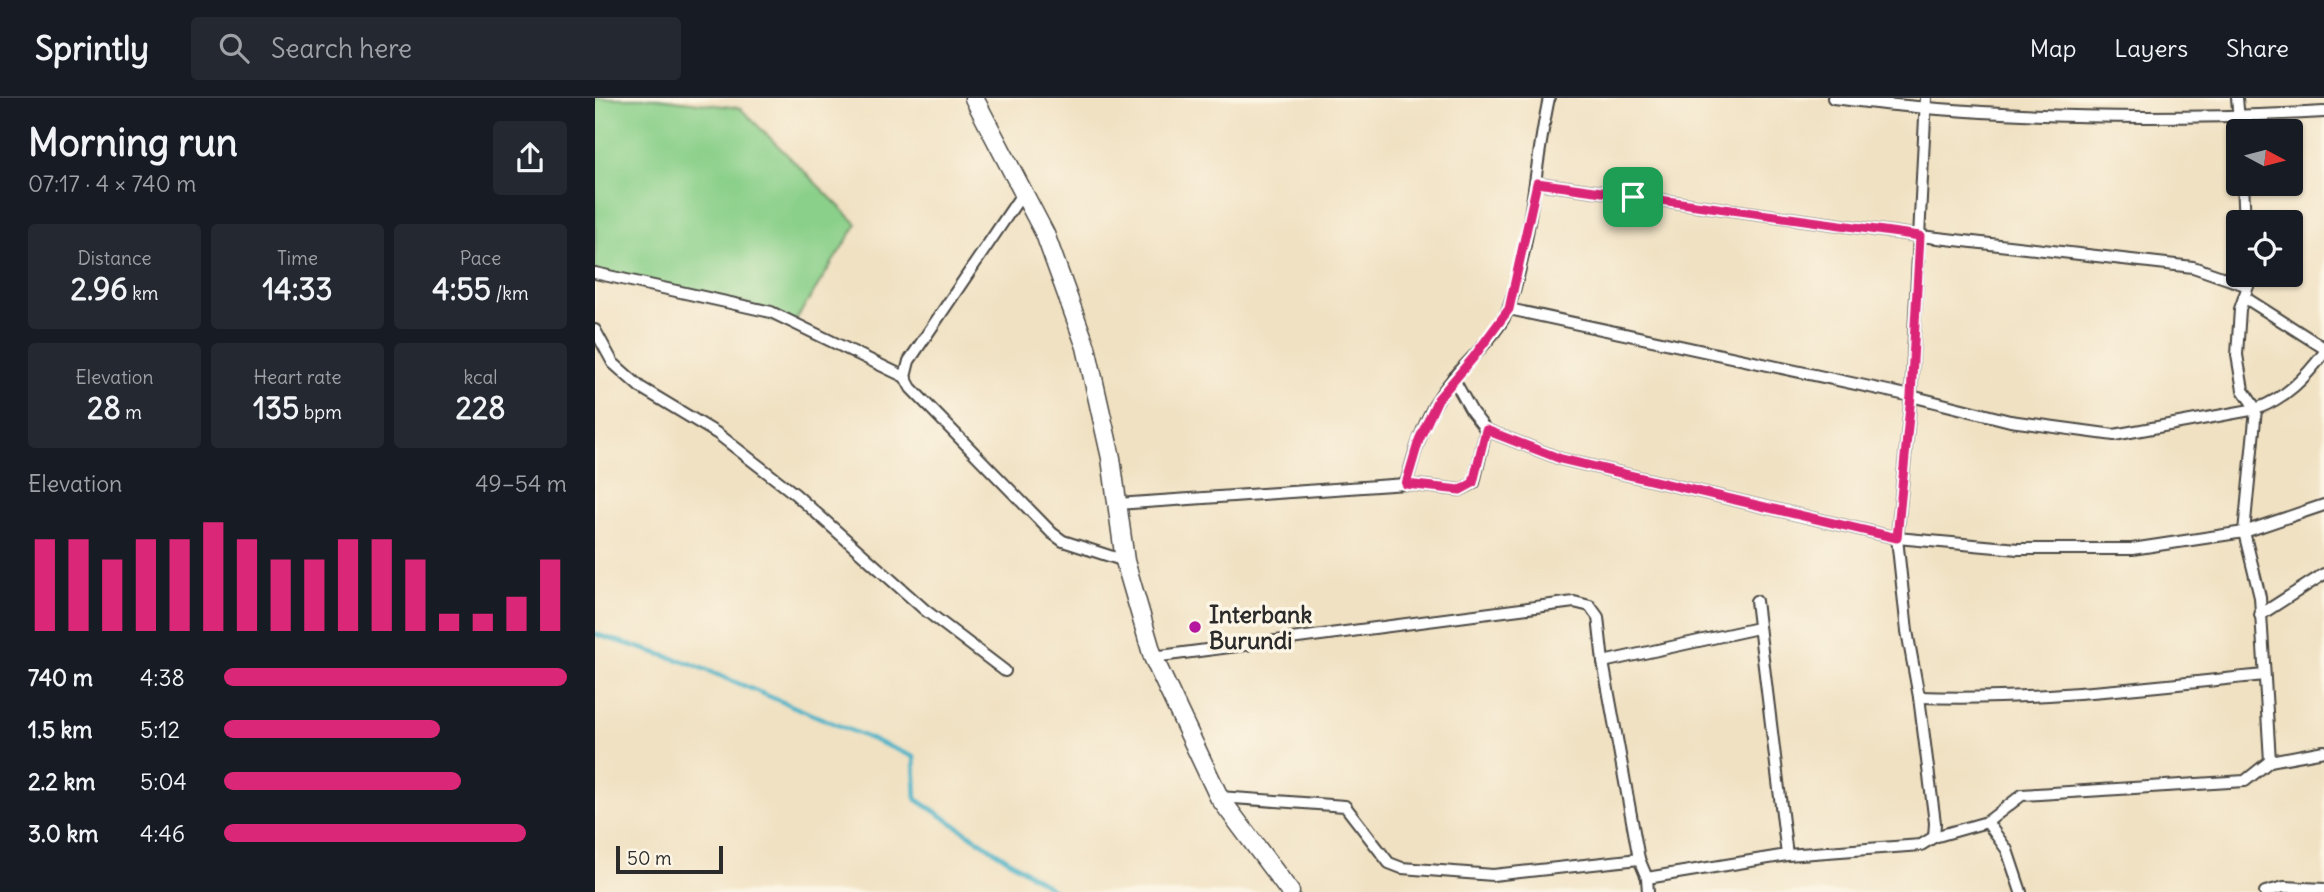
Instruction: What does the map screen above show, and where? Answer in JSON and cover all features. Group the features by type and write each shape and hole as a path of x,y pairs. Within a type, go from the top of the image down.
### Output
{"main road":[{"path":"974,98 1045,234 1086,347 1111,458 1125,561 1153,657 1219,797 1290,892"}],"street":[{"path":"1406,484 1419,440 1438,399 1509,309 1537,183 1549,98"},
{"path":"1833,98 2118,118 2239,117 2324,112"},
{"path":"2237,98 2239,117"},
{"path":"1926,104 1911,396 1897,538 1907,631 1919,697 1935,823 1934,837"},
{"path":"1537,183 1920,236 2193,267 2226,275"},
{"path":"905,377 909,361 1022,194"},
{"path":"595,273 771,313 905,377 911,388 1052,533 1063,541 1125,561"},
{"path":"2246,287 2237,355 2243,390 2256,409 2244,532 2260,597 2270,761"},
{"path":"1509,309 1911,396 2010,421 2113,435 2256,409 2277,401 2307,376 2324,351 2244,297"},
{"path":"595,330 613,363 640,387 709,428 795,494 926,610 1005,671"},
{"path":"1454,378 1472,412 1486,430 1561,459 1897,538 2018,549 2132,549 2244,532 2324,505"},
{"path":"1117,504 1406,484 1460,490 1473,483 1486,430"},
{"path":"2260,615 2324,574"},
{"path":"1756,601 1787,855"},
{"path":"1153,657 1574,602 1590,606 1598,617 1603,662 1639,859 1647,878 1648,892"},
{"path":"1603,662 1758,628"},
{"path":"1919,697 1962,699 2134,689 2263,675"},
{"path":"1647,878 1787,855 1921,845 1934,837 1987,822 2022,795 2073,794 2160,784 2245,781 2270,761 2324,751"},
{"path":"1219,797 1345,806 1389,863 1402,868 1493,875 1639,859"},
{"path":"1987,822 2007,850 2021,892"},
{"path":"2265,892 2284,887 2324,889"}],"green space":[{"path":"595,98 657,98 740,108 857,224 792,326 595,271"}],"waterway":[{"path":"595,634 692,664 914,757 916,799 1057,892"}],"place":[{"name":"Interbank Burundi","path":"1195,627"}],"route":[{"path":"1537,183 1633,197 1920,236 1911,396 1897,538 1561,459 1486,430 1473,483 1460,490 1406,484 1419,440 1438,399 1509,309 1537,183"}]}
